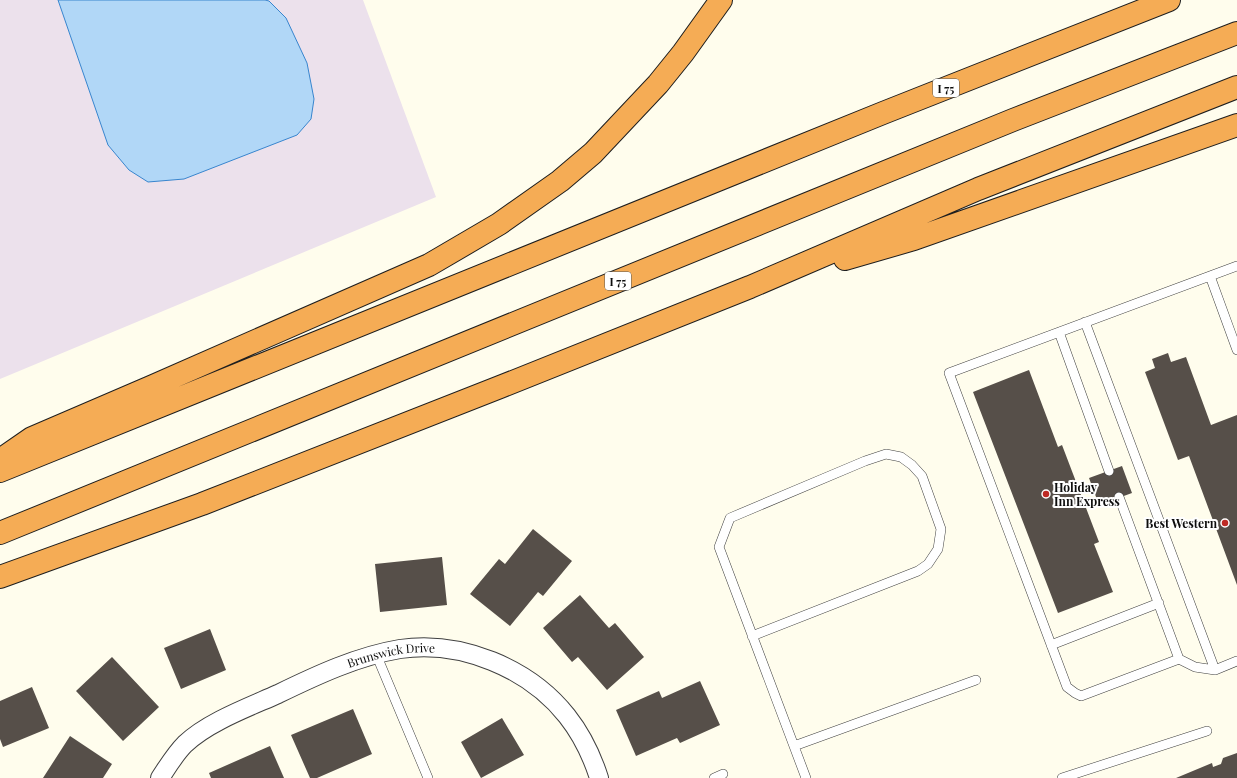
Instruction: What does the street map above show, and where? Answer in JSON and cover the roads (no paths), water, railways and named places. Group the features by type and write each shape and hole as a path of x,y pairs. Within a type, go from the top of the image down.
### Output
{"highway":[{"path":"0,460 32,438 428,265 500,224 560,181 593,153 662,79 683,53 721,0"},
{"name":"I 75","path":"0,471 882,113 1169,0"},
{"name":"I 75","path":"0,533 1013,120 1237,33"},
{"path":"0,577 202,504 492,390 750,287 978,189 1237,87"},
{"path":"750,287 914,238 1237,125"}],"street":[{"name":"Brunswick Drive","path":"160,778 175,755 185,744 210,726 302,682 337,668 376,654 402,649 420,648 446,649 477,656 496,663 520,675 541,690 555,702 578,732 590,753 599,778"}],"lane":[{"path":"1179,659 1082,696 1067,687 949,374 1237,266"},
{"path":"1210,276 1237,350"},
{"path":"1085,322 1215,670"},
{"path":"1059,332 1109,471"},
{"path":"752,636 918,571 928,564 938,548 941,529 922,476 912,465 901,457 886,454 865,461 730,518 719,547 752,636 806,778"},
{"path":"1119,497 1179,659 1195,667 1215,670 1237,662"},
{"path":"1051,646 1159,603"},
{"path":"376,654 428,778"},
{"path":"794,746 976,680"},
{"path":"1062,778 1207,731"}],"water":[{"path":"58,0 269,1 286,18 307,63 314,99 311,119 297,135 184,179 148,182 129,170 108,145"}],"place":[{"name":"Holiday Inn Express","path":"1046,494"},
{"name":"Best Western","path":"1225,523"}]}
